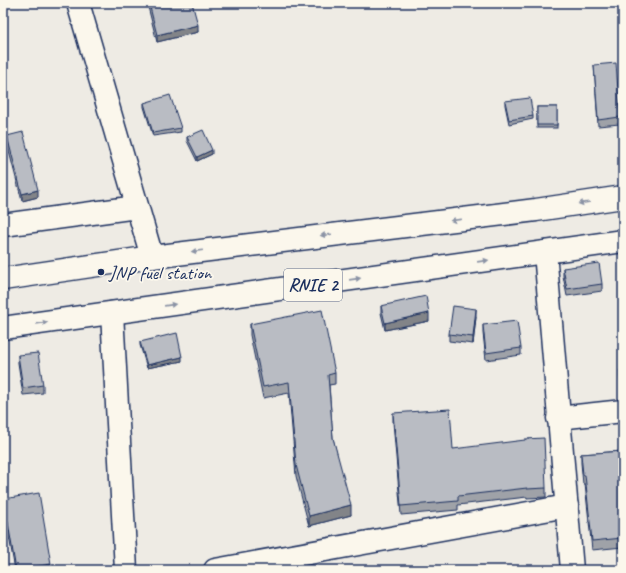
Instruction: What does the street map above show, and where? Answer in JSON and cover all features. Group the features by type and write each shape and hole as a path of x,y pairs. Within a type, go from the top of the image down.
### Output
{"street":[{"path":"80,3 152,257"},
{"name":"RNIE 2","path":"3,279 152,257 536,210 623,197"},
{"path":"3,225 137,207"},
{"name":"RNIE 2","path":"3,328 623,241"},
{"path":"545,252 572,570"},
{"path":"112,313 126,570"},
{"path":"558,418 623,411"},
{"path":"215,570 567,506"}],"building":[{"path":"149,3 192,3 198,25 157,35"},
{"path":"616,63 620,117 598,120 594,65"},
{"path":"170,95 181,128 153,133 144,103"},
{"path":"530,98 533,116 509,120 505,101"},
{"path":"537,107 557,107 557,125 537,125"},
{"path":"203,130 212,150 197,157 187,137"},
{"path":"23,132 38,190 22,194 7,136"},
{"path":"599,263 602,284 567,289 563,268"},
{"path":"426,296 429,313 385,323 381,306"},
{"path":"453,306 476,309 473,337 449,334"},
{"path":"322,310 335,373 328,375 333,438 351,505 309,516 296,465 289,382 263,387 250,324"},
{"path":"517,321 521,348 486,353 483,325"},
{"path":"177,333 182,357 147,365 140,342"},
{"path":"38,353 43,385 23,388 18,355"},
{"path":"623,369 623,389 622,389 620,370"},
{"path":"450,409 453,449 525,439 544,438 546,488 527,488 458,496 458,501 401,506 393,413"},
{"path":"623,451 623,538 592,541 585,475 583,475 581,454"},
{"path":"39,493 51,564 16,570 4,499"},
{"path":"435,567 436,570 422,570"}],"place":[{"name":"JNP fuel station","path":"101,272"}]}
